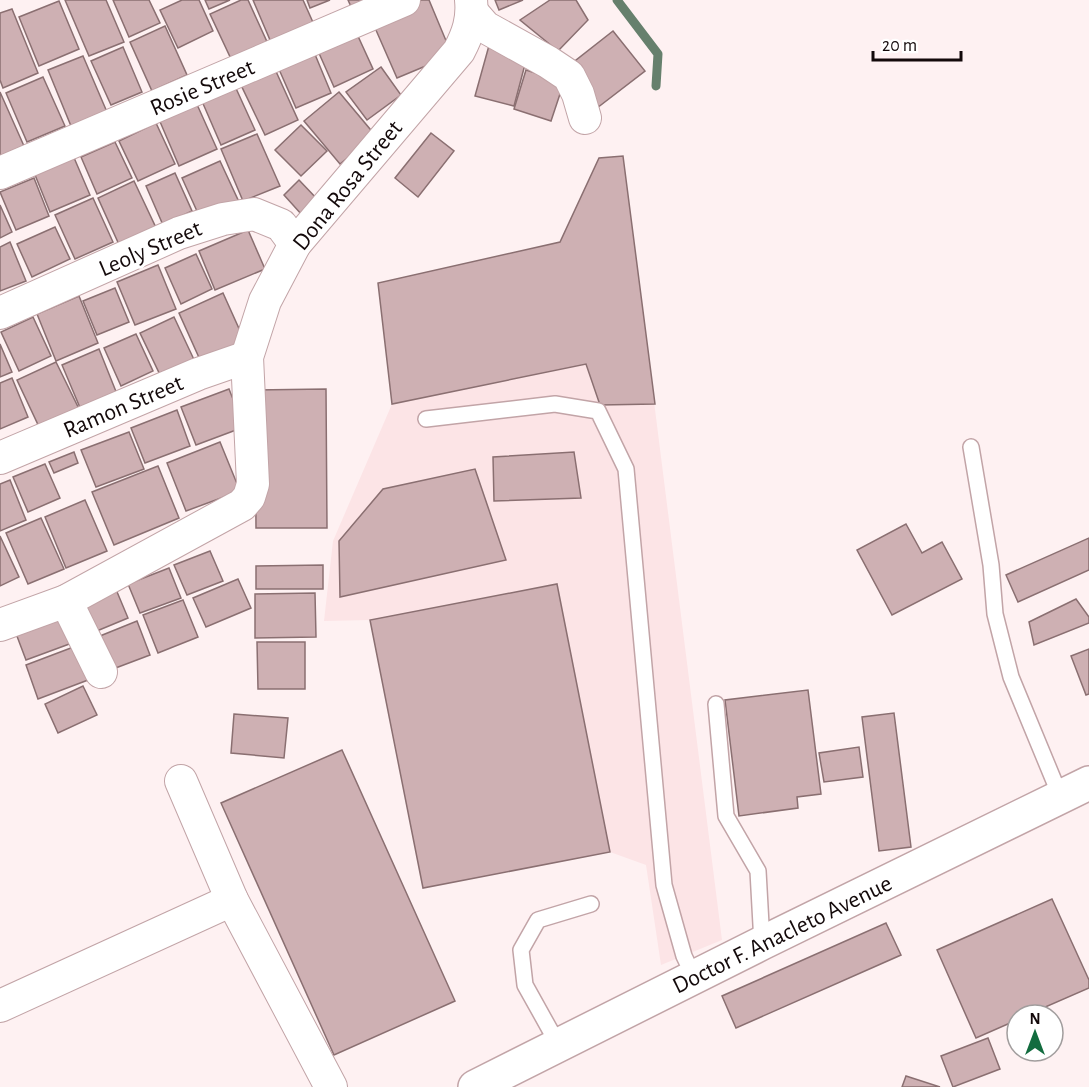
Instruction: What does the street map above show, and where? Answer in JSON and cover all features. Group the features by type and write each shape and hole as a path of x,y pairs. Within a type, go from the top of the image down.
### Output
{"main road":[{"name":"Doctor F. Anacleto Avenue","path":"486,1085 762,943 1082,787"}],"street":[{"name":"Rosie Street","path":"0,173 404,0"},
{"path":"471,6 485,27 569,76 578,94 585,118"},
{"name":"Dona Rosa Street","path":"0,625 66,601 242,506 249,497 253,484 247,357 265,301 295,244 459,51 468,33 471,6"},
{"name":"Leoly Street","path":"0,313 180,233 223,219 254,214 281,225 295,244"},
{"name":"Ramon Street","path":"0,458 198,374 247,357"},
{"path":"66,601 101,672"},
{"path":"181,781 232,900 331,1087"},
{"path":"0,1006 232,900"}],"lane":[{"path":"426,419 555,404 598,411 626,469 664,885 684,956 694,977"},
{"path":"971,447 992,565 995,614 1011,677 1082,787"},
{"path":"716,704 726,816 758,871 762,943"},
{"path":"560,1046 525,985 521,950 538,920 591,904"}],"shaded area":[{"path":"623,156 722,940 661,965 646,865 610,852 423,888 370,620 324,621 333,541 392,404 378,283 560,242 599,158"}],"building":[{"path":"65,0 106,0 124,42 89,56"},
{"path":"113,0 149,0 160,23 129,37"},
{"path":"182,0 199,0 213,31 178,48 160,10"},
{"path":"205,0 230,0 209,9"},
{"path":"241,0 248,0 268,44 232,61 210,14"},
{"path":"253,0 303,0 316,29 273,47"},
{"path":"307,0 330,0 310,8"},
{"path":"348,0 377,0 353,11"},
{"path":"421,0 429,0 452,55 397,78 372,21"},
{"path":"495,0 523,0 499,10"},
{"path":"550,0 576,0 588,20 558,51 520,20"},
{"path":"59,1 79,49 39,66 19,17"},
{"path":"12,9 38,73 3,88 0,80 0,13"},
{"path":"165,26 187,75 152,91 130,42"},
{"path":"613,31 645,71 597,108 566,68"},
{"path":"357,34 373,69 334,87 318,51"},
{"path":"490,42 528,53 514,106 475,96"},
{"path":"123,47 142,92 111,105 91,61"},
{"path":"314,52 331,93 296,108 278,67"},
{"path":"83,56 107,112 71,126 48,70"},
{"path":"274,67 298,120 265,135 240,83"},
{"path":"381,67 401,95 367,120 346,92"},
{"path":"526,70 564,82 551,121 514,109"},
{"path":"43,77 65,126 27,142 6,93"},
{"path":"234,84 255,130 221,145 201,99"},
{"path":"0,92 24,146 0,156"},
{"path":"339,92 375,135 340,164 304,121"},
{"path":"195,100 217,149 179,166 158,117"},
{"path":"156,123 175,164 138,181 119,141"},
{"path":"301,125 327,151 301,176 275,150"},
{"path":"431,133 454,151 418,197 395,178"},
{"path":"257,134 280,186 243,201 221,149"},
{"path":"115,142 132,178 97,194 81,157"},
{"path":"72,153 90,195 50,212 33,170"},
{"path":"623,156 655,404 600,405 586,364 392,404 378,283 560,242 599,158"},
{"path":"220,161 239,202 201,220 182,178"},
{"path":"175,173 192,211 163,225 146,186"},
{"path":"34,178 49,216 16,230 0,192"},
{"path":"299,180 318,200 302,215 284,195"},
{"path":"134,181 158,232 121,249 98,198"},
{"path":"93,198 113,242 75,259 55,215"},
{"path":"0,205 12,232 0,238"},
{"path":"55,227 70,259 32,277 17,244"},
{"path":"248,230 265,269 215,290 199,251"},
{"path":"10,242 26,281 0,291 0,247"},
{"path":"196,254 212,289 181,304 165,268"},
{"path":"158,265 176,309 135,325 117,282"},
{"path":"115,288 129,322 97,335 83,301"},
{"path":"223,293 245,342 201,362 179,313"},
{"path":"79,296 98,343 56,361 37,314"},
{"path":"33,317 51,356 19,371 1,332"},
{"path":"174,317 197,366 163,381 140,333"},
{"path":"136,334 153,371 121,386 104,348"},
{"path":"0,344 12,372 0,377"},
{"path":"99,349 117,394 81,410 62,365"},
{"path":"56,362 81,413 41,431 17,380"},
{"path":"12,378 28,417 0,429 0,383"},
{"path":"229,389 244,427 196,445 181,407"},
{"path":"326,389 327,528 256,528 255,390"},
{"path":"177,410 190,446 145,463 131,428"},
{"path":"129,432 144,469 96,487 81,450"},
{"path":"220,442 240,491 186,511 167,463"},
{"path":"74,452 78,463 54,473 49,462"},
{"path":"574,452 581,498 494,501 493,457"},
{"path":"45,464 60,498 28,512 13,477"},
{"path":"158,466 179,518 114,545 92,492"},
{"path":"475,469 506,560 340,597 339,541 383,489"},
{"path":"10,480 26,520 0,531 0,484"},
{"path":"85,500 107,551 66,568 45,517"},
{"path":"41,518 64,569 28,584 6,533"},
{"path":"906,524 922,553 942,542 962,579 892,615 857,550"},
{"path":"0,536 19,577 0,586"},
{"path":"1089,538 1089,570 1018,602 1006,575"},
{"path":"210,551 223,581 187,595 174,565"},
{"path":"323,565 323,589 256,589 256,566"},
{"path":"169,568 181,598 140,613 128,584"},
{"path":"238,579 251,608 206,627 193,598"},
{"path":"557,584 610,852 423,888 370,620"},
{"path":"115,587 128,618 92,633 79,602"},
{"path":"315,593 316,637 255,638 255,594"},
{"path":"1076,599 1089,617 1089,623 1034,645 1029,622"},
{"path":"183,600 198,637 158,653 143,615"},
{"path":"58,606 72,643 26,660 12,623"},
{"path":"137,621 150,655 113,669 100,636"},
{"path":"257,642 305,642 305,689 258,689"},
{"path":"84,643 96,677 38,699 26,665"},
{"path":"1089,649 1089,694 1086,695 1071,656"},
{"path":"83,686 97,715 58,733 45,704"},
{"path":"808,690 821,794 797,797 798,808 739,816 725,700"},
{"path":"894,713 911,847 879,851 862,717"},
{"path":"234,714 288,718 284,758 231,753"},
{"path":"859,747 863,777 824,782 819,753"},
{"path":"342,750 455,1001 334,1055 221,803"},
{"path":"1052,899 1089,980 1089,988 1055,1003 1005,1003 1005,1025 976,1038 937,950"},
{"path":"886,923 901,955 736,1028 722,996"},
{"path":"988,1038 1000,1069 953,1087 941,1056"},
{"path":"906,1076 940,1087 902,1087"}],"waterway":[{"path":"617,0 658,54 656,86"}]}
